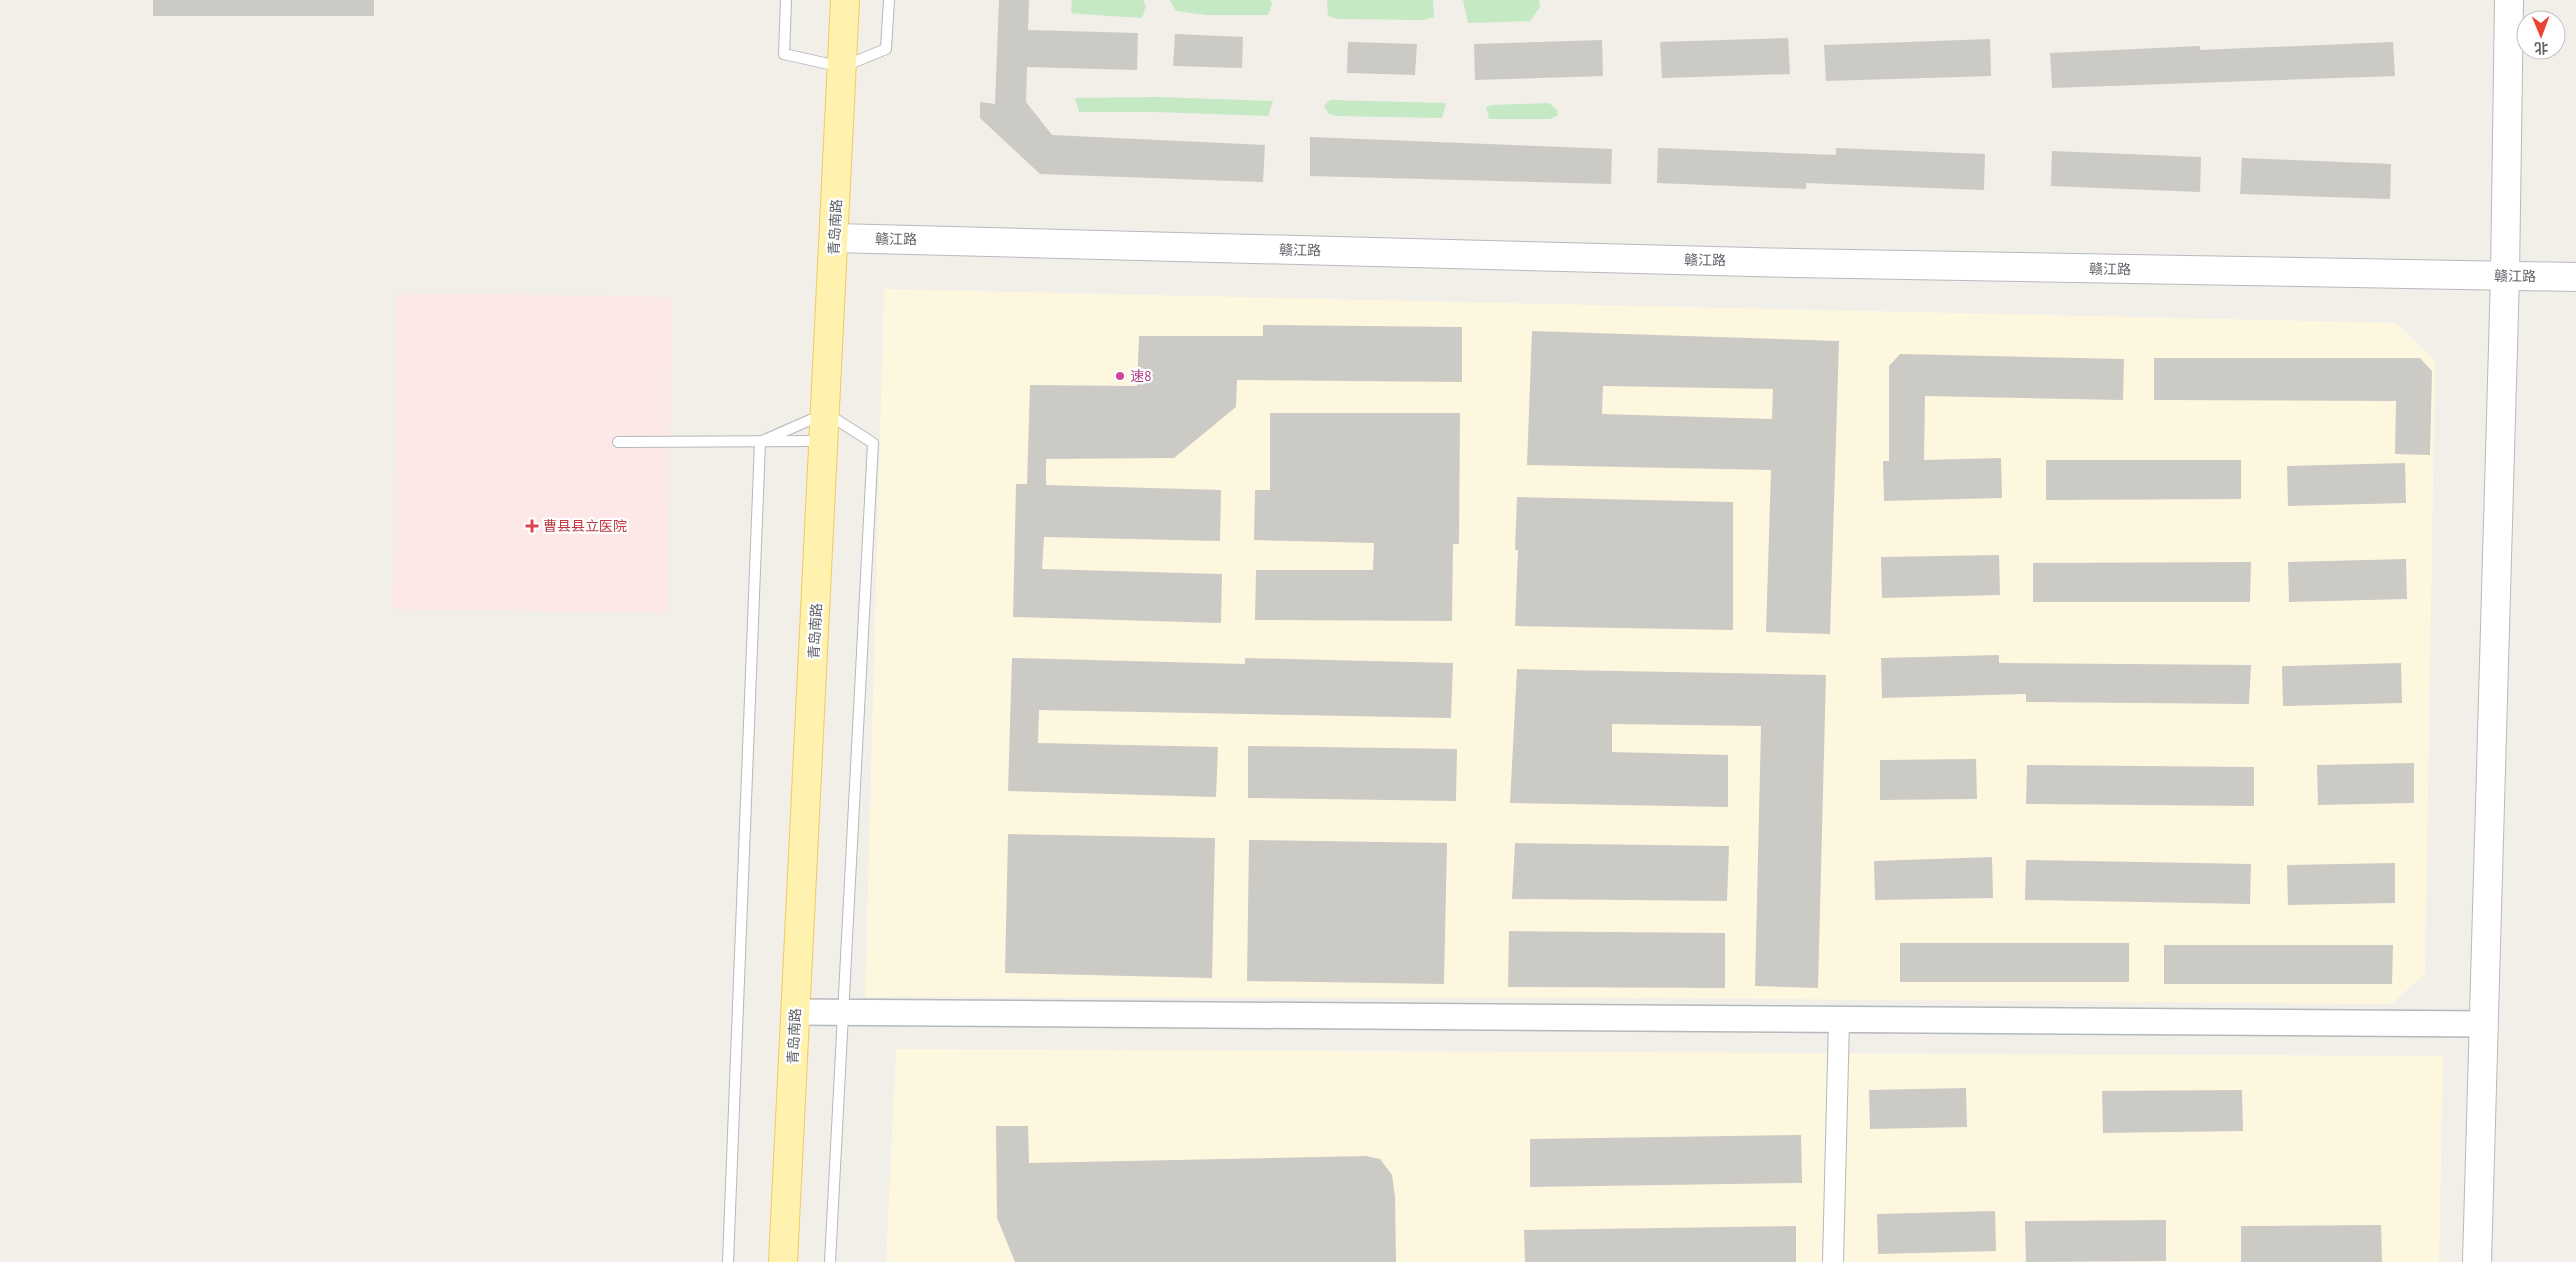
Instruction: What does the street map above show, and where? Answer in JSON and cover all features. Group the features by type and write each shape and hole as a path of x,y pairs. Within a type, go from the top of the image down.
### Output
{"main road":[{"name":"青岛南路","path":"783,1262 835,238 845,0"},
{"path":"2477,1262 2505,276 2509,0"},
{"name":"赣江路","path":"835,238 1794,263 2576,277"}],"street":[{"path":"796,1012 2483,1024"},
{"path":"1833,1262 1839,1020"}],"lane":[{"path":"786,0 784,54 842,67 886,49 889,0"},
{"path":"760,442 826,413 873,443 830,1262"},
{"path":"618,442 825,441"},
{"path":"728,1262 760,442"}],"shaded area":[{"path":"884,289 2396,323 2435,361 2425,974 2391,1004 1658,998 865,997"},
{"name":"曹县县立医院","path":"397,293 672,297 668,613 393,609"},
{"path":"896,1049 2443,1056 2439,1262 886,1262"}],"green space":[{"path":"1072,0 1143,0 1146,6 1142,18 1080,14 1071,13"},
{"path":"1170,0 1271,0 1272,4 1268,15 1207,15 1176,11"},
{"path":"1327,0 1433,0 1434,17 1424,20 1337,19 1328,16"},
{"path":"1463,0 1539,0 1540,7 1530,21 1468,23"},
{"path":"1157,97 1273,101 1268,116 1156,112 1079,112 1075,98"},
{"path":"1330,100 1446,103 1442,118 1336,116 1329,114 1324,106"},
{"path":"1549,103 1557,110 1558,115 1550,119 1489,119 1486,107 1493,105"}],"building":[{"path":"153,0 374,0 374,16 153,16"},
{"path":"999,0 1029,0 1028,30 1138,33 1137,70 1027,67 1026,102 1052,135 1265,145 1263,182 1040,174 980,118 980,102 995,104"},
{"path":"1175,34 1243,37 1242,68 1173,66"},
{"path":"1788,38 1790,74 1662,78 1660,42"},
{"path":"1990,39 1991,76 1826,81 1824,45"},
{"path":"1602,40 1603,76 1475,80 1474,44"},
{"path":"1348,42 1417,44 1415,75 1347,73"},
{"path":"2393,42 2395,76 2052,88 2050,53 2200,46 2200,50"},
{"path":"1310,137 1612,149 1611,184 1310,176"},
{"path":"1658,148 1836,155 1836,148 1985,154 1984,190 1806,183 1806,189 1657,183"},
{"path":"2052,151 2201,157 2200,192 2051,186"},
{"path":"2242,158 2391,164 2390,199 2240,194"},
{"path":"1263,325 1462,327 1462,382 1237,380 1236,407 1174,458 1046,459 1046,485 1221,490 1220,541 1044,537 1042,569 1222,574 1221,623 1013,617 1016,484 1027,484 1030,385 1137,386 1139,336 1263,336"},
{"path":"1532,331 1839,341 1830,634 1766,632 1771,470 1527,465","holes":["1603,386 1773,389 1772,419 1602,414"]},
{"path":"1900,354 2124,359 2123,400 1925,396 1924,460 2001,458 2002,498 1884,501 1883,461 1889,461 1889,366"},
{"path":"2154,358 2420,358 2432,371 2430,455 2395,454 2396,401 2154,400"},
{"path":"1270,413 1460,413 1459,544 1453,544 1452,621 1255,620 1256,570 1373,570 1374,543 1254,540 1255,490 1270,490"},
{"path":"2046,460 2241,460 2241,499 2046,500"},
{"path":"2405,463 2406,503 2288,506 2287,466"},
{"path":"1517,497 1733,502 1733,630 1515,626 1518,550 1515,550"},
{"path":"1999,555 2000,595 1882,598 1881,557"},
{"path":"2406,559 2407,599 2289,602 2288,562"},
{"path":"2251,562 2250,602 2033,602 2033,563"},
{"path":"1999,655 1999,663 2251,665 2249,704 2026,702 2026,694 1882,698 1881,658"},
{"path":"1012,658 1245,664 1245,658 1453,663 1451,718 1039,710 1038,743 1218,747 1216,797 1008,791"},
{"path":"2401,663 2402,703 2283,706 2282,666"},
{"path":"1517,669 1826,675 1818,988 1755,986 1761,726 1612,724 1612,752 1728,755 1728,807 1510,803"},
{"path":"1248,746 1457,749 1456,801 1248,798"},
{"path":"1976,759 1977,799 1880,800 1880,760"},
{"path":"2414,763 2414,803 2318,805 2317,765"},
{"path":"2027,765 2254,767 2254,806 2026,804"},
{"path":"1008,834 1215,838 1212,978 1005,973"},
{"path":"1249,840 1447,843 1444,984 1247,981"},
{"path":"1515,843 1729,846 1727,901 1512,899"},
{"path":"1992,857 1993,898 1875,900 1874,861"},
{"path":"2026,860 2251,864 2250,904 2025,900"},
{"path":"2395,863 2395,903 2288,905 2287,865"},
{"path":"1509,931 1725,933 1725,988 1508,987"},
{"path":"1900,943 2129,943 2129,982 1900,982"},
{"path":"2164,945 2393,945 2392,984 2164,984"},
{"path":"1966,1088 1967,1127 1870,1129 1869,1090"},
{"path":"2242,1090 2243,1131 2103,1133 2102,1091"},
{"path":"996,1126 1028,1126 1029,1163 1366,1156 1380,1159 1392,1175 1395,1197 1396,1262 1015,1262 997,1218"},
{"path":"1801,1135 1802,1183 1530,1187 1530,1139"},
{"path":"1995,1211 1996,1251 1878,1254 1877,1214"},
{"path":"2166,1220 2166,1261 2026,1262 2025,1221"},
{"path":"2381,1225 2382,1262 2241,1262 2241,1226"},
{"path":"1796,1226 1796,1262 1525,1262 1524,1230"}],"place":[{"name":"速8","path":"1120,376"},
{"name":"曹县县立医院","path":"532,526"}]}
